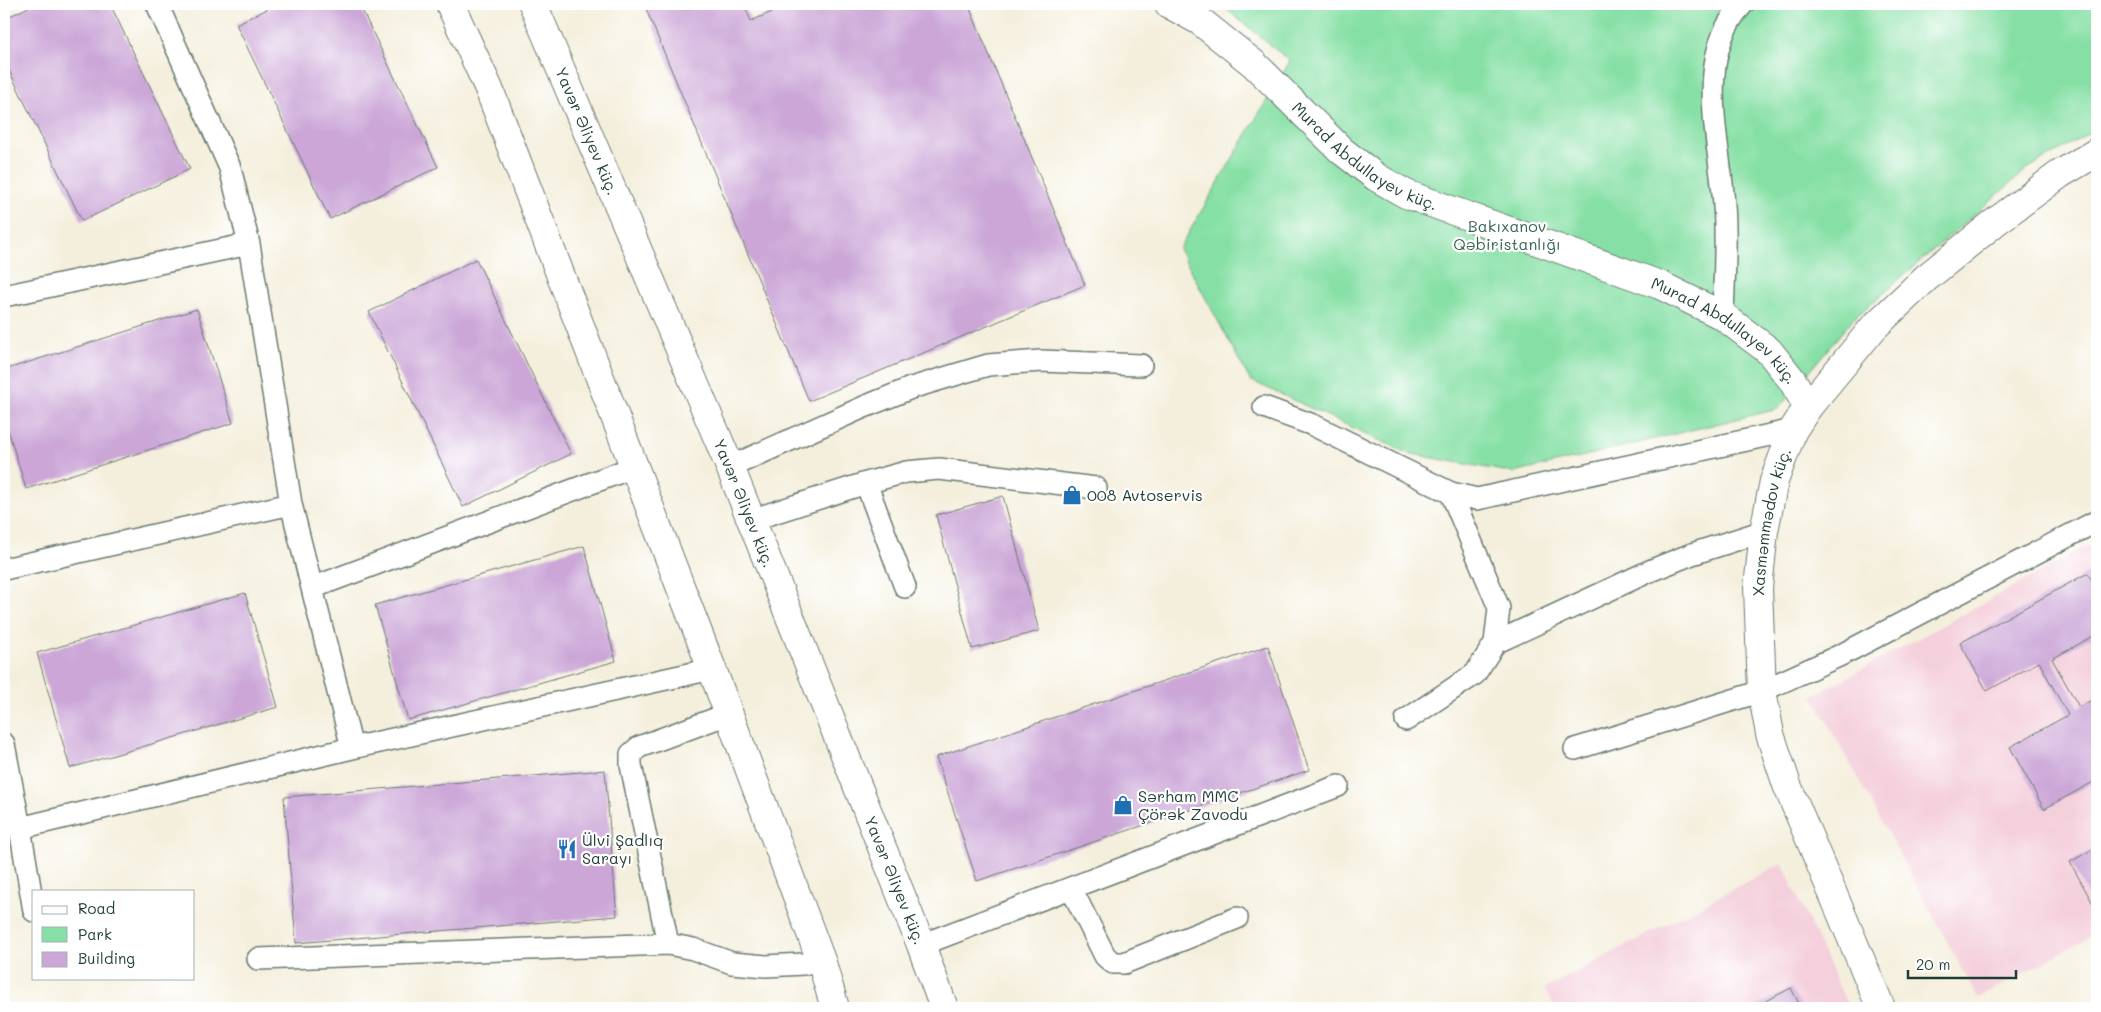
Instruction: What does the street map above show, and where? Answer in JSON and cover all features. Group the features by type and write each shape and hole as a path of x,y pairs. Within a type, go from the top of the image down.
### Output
{"main road":[{"path":"450,4 489,89 712,669 822,963 836,1008"},
{"name":"Yavər Əliyev küç.","path":"533,4 730,467 921,945 944,1008"},
{"name":"Murad Abdullayev küç.","path":"1169,4 1200,21 1254,64 1342,151 1376,176 1406,194 1660,286 1724,316 1769,351 1792,380 1808,406"},
{"name":"Xasməmmədov küç.","path":"1881,1008 1787,786 1770,734 1762,691 1758,588 1764,531 1774,481 1794,430 1808,406 1874,327 1926,278 2060,174 2097,152"}],"lane":[{"path":"157,4 230,168 249,244 291,504 352,748"},
{"path":"1724,316 1724,206 1712,111 1717,56 1731,17 1743,4"},
{"path":"4,296 249,244"},
{"path":"730,467 911,388 988,365 1041,361 1141,365"},
{"path":"1264,407 1314,425 1451,493 1477,499 1794,430"},
{"path":"312,588 634,467"},
{"path":"751,520 866,482 906,472 939,469 1096,488"},
{"path":"866,482 905,587"},
{"path":"1406,720 1475,674 1495,643 1499,608 1451,493"},
{"path":"4,569 291,504"},
{"path":"1575,749 1762,691 1843,654 2097,520"},
{"path":"1495,643 1652,570 1692,554 1764,531"},
{"path":"20,828 352,748 712,669"},
{"path":"668,944 631,765 631,754 639,746 728,714"},
{"path":"4,744 32,899"},
{"path":"921,945 1338,786"},
{"path":"1071,888 1105,956 1113,963 1124,963 1237,918"},
{"path":"258,959 668,944 694,949 732,963 766,966 822,963"}],"shaded area":[{"path":"2097,541 2097,933 1978,998 1813,696"},
{"path":"1782,863 1849,1008 1556,1008 1544,989"}],"green space":[{"name":"Bakıxanov Qəbiristanlığı","path":"1220,4 2097,4 2097,129 2027,169 1852,320 1778,409 1514,473 1407,453 1250,380 1179,249 1290,61"}],"building":[{"path":"35,4 110,4 190,169 82,221 4,60 4,19"},
{"path":"278,4 359,4 438,167 330,219 236,24"},
{"path":"644,4 744,4 751,21 791,4 968,4 1085,285 809,401"},
{"path":"476,259 571,454 463,507 369,312"},
{"path":"197,309 233,423 26,489 4,417 4,370"},
{"path":"1003,496 1039,631 972,649 936,515"},
{"path":"584,546 616,661 408,720 375,605"},
{"path":"2088,573 2097,590 2097,634 2052,659 2079,707 2097,697 2097,780 2044,809 2010,747 2068,715 2039,662 1987,691 1960,643"},
{"path":"245,593 278,707 70,768 37,653"},
{"path":"1268,646 1309,770 977,881 936,757"},
{"path":"605,770 617,916 296,943 284,797"},
{"path":"2097,847 2097,911 2070,862"},
{"path":"1791,988 1801,1008 1753,1008"}],"place":[{"name":"008 Avtoservis","path":"1072,495"},
{"name":"Sərham MMC Çörək Zavodu","path":"1123,805"},
{"name":"Ülvi Şadlıq Sarayı","path":"567,849"}]}
